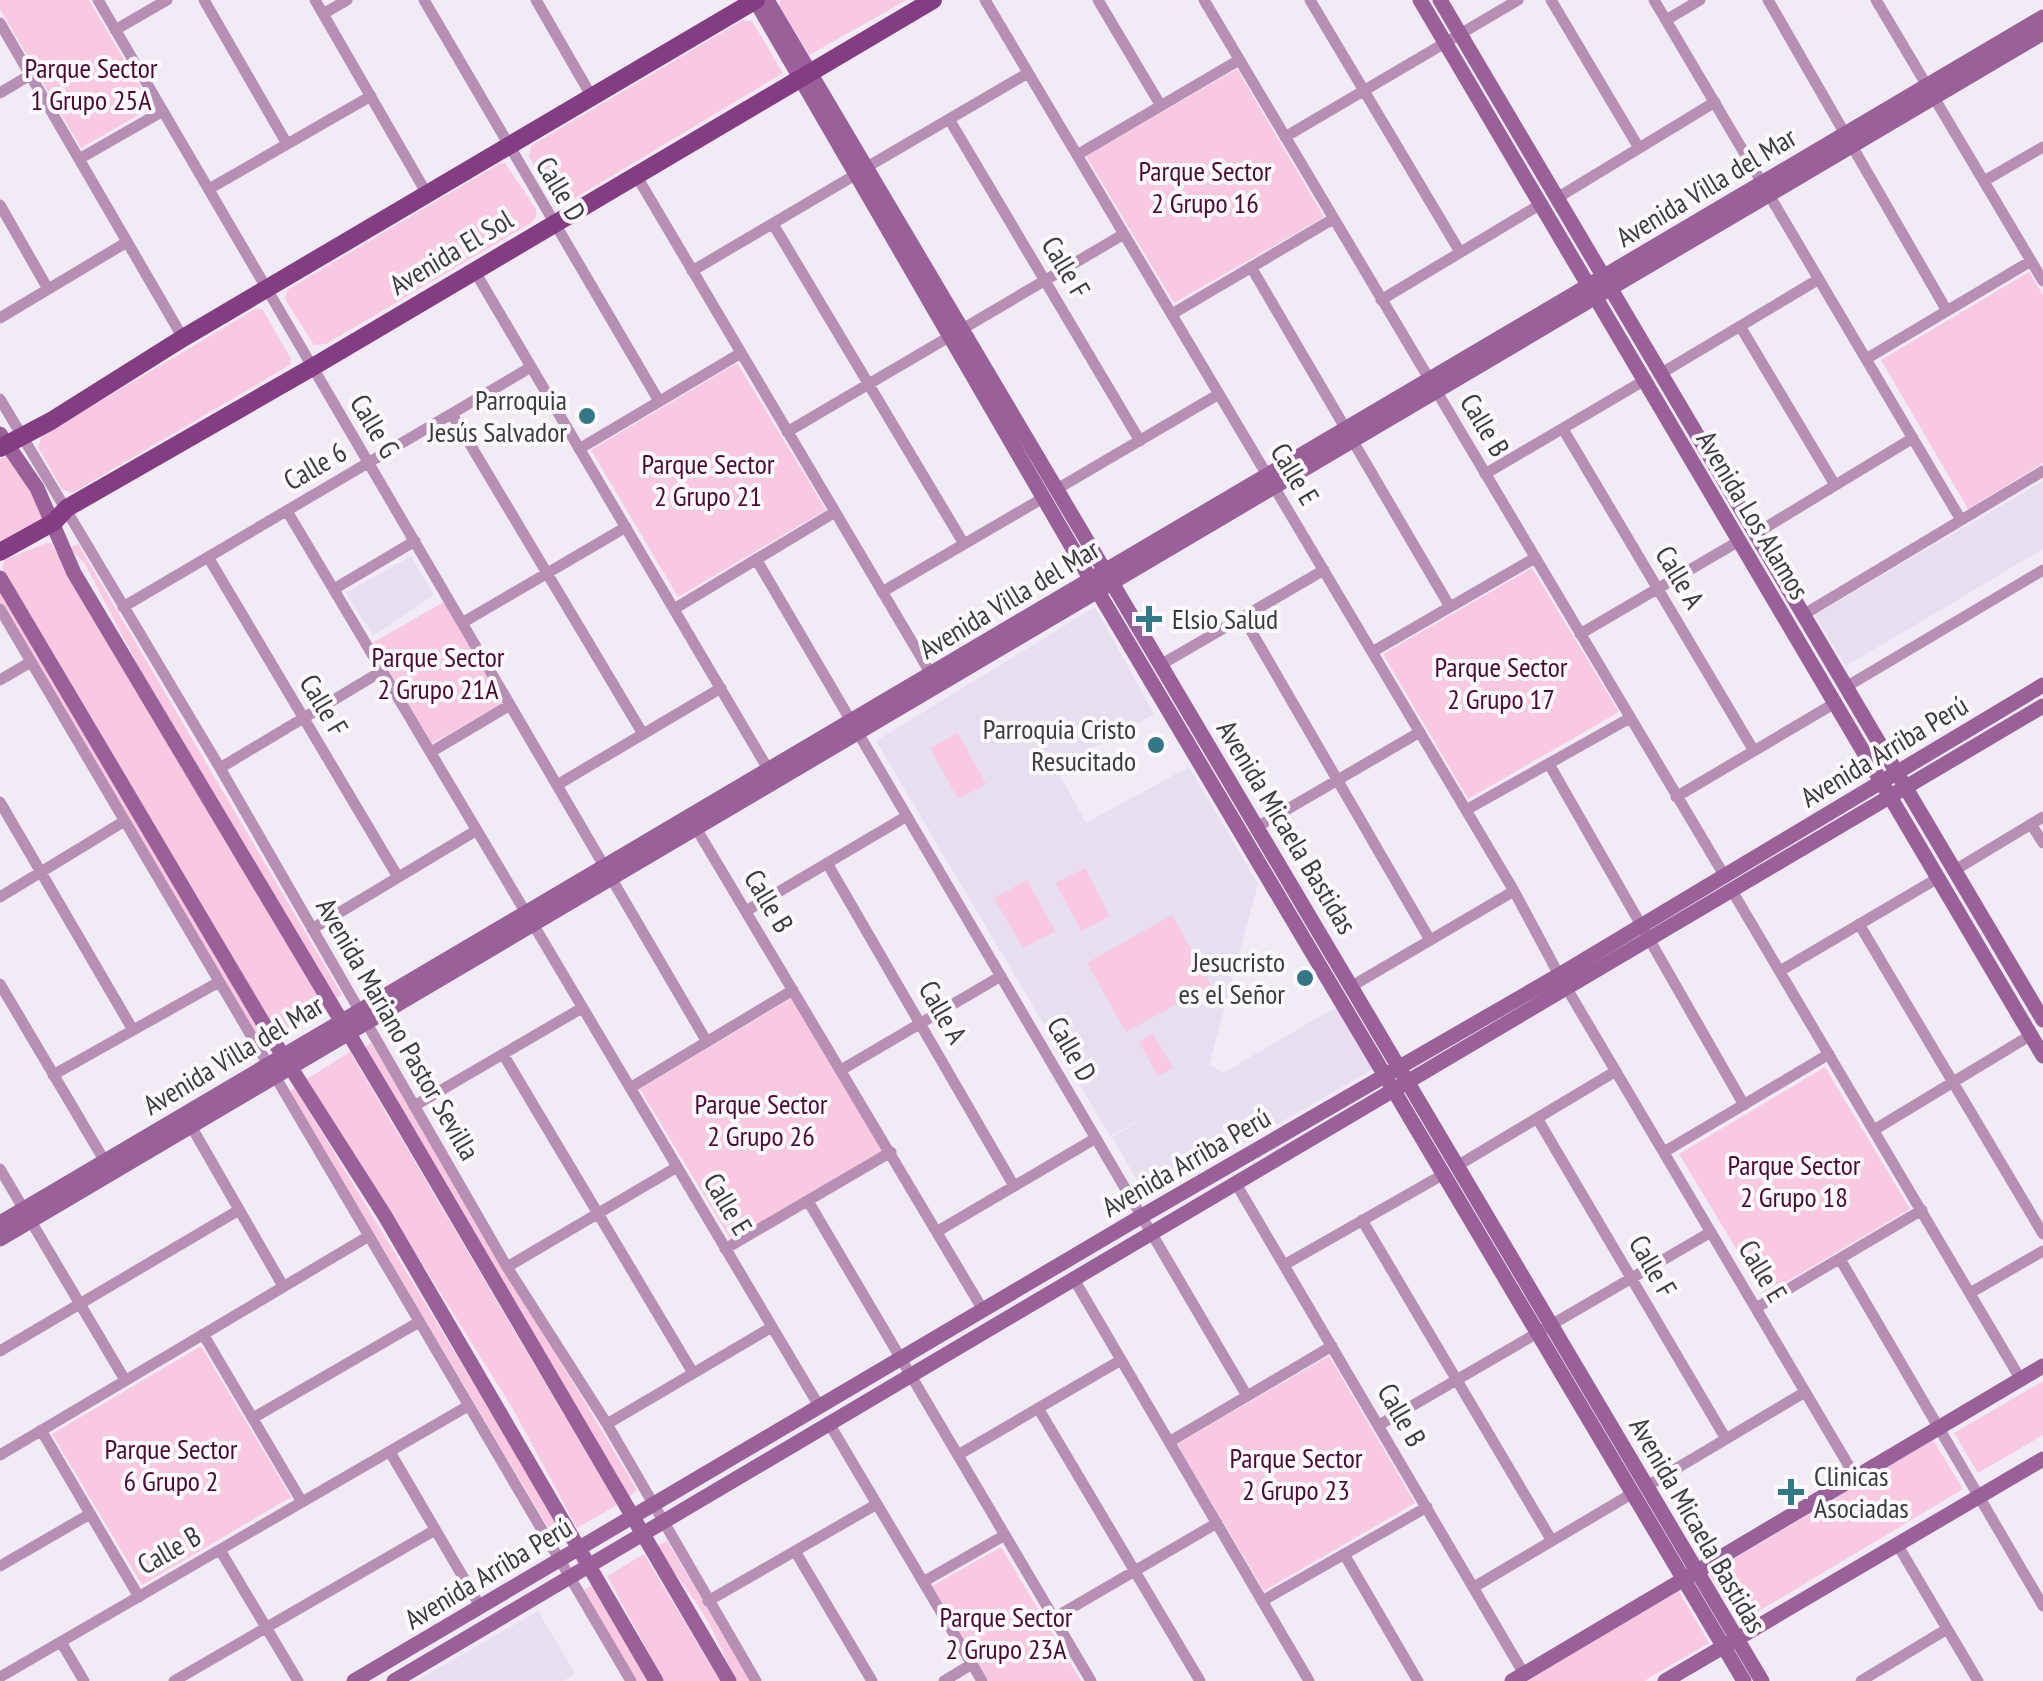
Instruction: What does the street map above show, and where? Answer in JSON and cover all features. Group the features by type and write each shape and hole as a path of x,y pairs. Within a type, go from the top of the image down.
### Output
{"main road":[{"path":"8,441 755,0"},
{"name":"Avenida El Sol","path":"0,552 932,0"}],"street":[{"name":"Calle G","path":"98,0 608,872"},
{"path":"115,30 167,0"},
{"path":"204,0 287,144"},
{"path":"315,0 427,194"},
{"path":"323,14 347,0"},
{"name":"Calle D","path":"424,0 659,401"},
{"path":"536,0 592,96"},
{"name":"Avenida Micaela Bastidas","path":"755,0 805,75"},
{"name":"Avenida Micaela Bastidas","path":"767,0 861,171 1544,1329 1730,1642 1762,1681"},
{"name":"Calle E","path":"985,0 1514,891 1856,1478"},
{"path":"1098,0 1161,106"},
{"name":"Calle B","path":"1204,0 2022,1380"},
{"path":"1310,0 1460,252"},
{"name":"Avenida Los Alamos","path":"1420,0 1452,38 1600,287 1747,537 1835,702 2043,1056"},
{"name":"Avenida Los Alamos","path":"1440,0 1452,38"},
{"path":"1285,137 1518,0"},
{"path":"1551,0 1639,148"},
{"path":"1654,0 1961,520"},
{"path":"1666,20 1700,0"},
{"path":"1768,0 1947,311"},
{"path":"1879,1 2043,280"},
{"name":"Avenida Villa del Mar","path":"0,1238 104,1160 279,1065 608,872 768,769 854,726 1102,581 1849,140 2043,17"},
{"path":"0,23 182,338"},
{"name":"Avenida Villa del Mar","path":"1930,91 2043,33"},
{"path":"1077,155 1239,60"},
{"path":"692,271 1028,73"},
{"path":"0,93 30,75"},
{"path":"208,189 371,96"},
{"path":"1382,300 1715,102"},
{"path":"79,159 163,111"},
{"name":"Calle F","path":"949,119 1140,440"},
{"path":"1984,182 2043,147"},
{"path":"636,175 931,674"},
{"path":"0,205 48,288"},
{"path":"1172,314 1334,219"},
{"path":"773,224 964,544"},
{"path":"788,432 1124,234"},
{"path":"0,318 127,242"},
{"path":"1866,358 2032,261"},
{"path":"1251,267 1450,608"},
{"path":"474,270 768,769"},
{"path":"1485,474 1819,279"},
{"path":"1740,326 1835,486"},
{"path":"579,449 741,353"},
{"name":"Calle 6","path":"123,607 532,368"},
{"path":"882,592 1219,394"},
{"name":"Avenida Mariano Pastor Sevilla","path":"0,400 8,441 123,607 507,1267 607,1424 756,1681"},
{"path":"452,414 643,734"},
{"name":"Calle A","path":"1563,428 1754,751"},
{"path":"1580,634 1913,438"},
{"path":"1803,614 2043,471"},
{"name":"Calle E","path":"287,511 819,1406"},
{"path":"674,609 835,512"},
{"name":"Avenida Mariano Pastor Sevilla","path":"60,515 74,572 729,1681"},
{"path":"462,623 626,527"},
{"name":"Avenida Los Alamos","path":"1747,537 1803,614 2043,1020"},
{"path":"334,589 414,542"},
{"name":"Calle F","path":"208,557 398,877"},
{"path":"1372,652 1535,558"},
{"name":"Calle D","path":"756,559 1247,1396"},
{"path":"1162,664 1324,570"},
{"path":"1846,686 2043,570"},
{"path":"0,578 279,1065 369,1236 631,1681"},
{"name":"Avenida Micaela Bastidas","path":"1102,581 1162,664 1352,986 1397,1079"},
{"name":"Avenida Villa del Mar","path":"608,872 696,828 931,674 1102,581"},
{"path":"0,609 218,982 385,1216 656,1681"},
{"path":"1243,617 1430,940"},
{"path":"0,680 29,663"},
{"path":"220,768 382,670"},
{"name":"Avenida Arriba Perú","path":"354,1681 819,1406 906,1368 1075,1281 1397,1079 1886,789 2043,685"},
{"path":"557,784 721,688"},
{"path":"1676,796 1835,702"},
{"path":"430,752 510,705"},
{"name":"Avenida Arriba Perú","path":"1902,779 2043,706"},
{"path":"1466,810 1630,718"},
{"path":"1258,827 1420,732"},
{"path":"1549,764 1744,1105"},
{"path":"0,802 132,1030"},
{"path":"746,911 907,816"},
{"path":"1955,870 2037,821 2043,843"},
{"path":"0,897 123,822"},
{"name":"Calle B","path":"696,828 984,1310"},
{"path":"312,929 477,830"},
{"name":"Calle A","path":"828,863 1014,1186"},
{"path":"608,872 707,1042"},
{"path":"1780,971 1938,878"},
{"path":"1352,986 1514,891"},
{"path":"1859,924 2043,1234"},
{"path":"841,1070 1001,976"},
{"path":"53,1074 218,982"},
{"path":"0,984 104,1160"},
{"path":"630,1088 793,990"},
{"path":"0,1016 14,1008"},
{"path":"414,1106 582,1008"},
{"path":"1874,1130 2030,1035"},
{"path":"502,1054 693,1374"},
{"path":"1664,1152 1829,1054"},
{"name":"Avenida Villa del Mar","path":"0,1223 27,1215 190,1126 279,1065"},
{"path":"1284,1265 1616,1071"},
{"name":"Avenida Arriba Perú","path":"394,1681 830,1425 984,1310 1142,1216 1397,1079"},
{"name":"Calle F","path":"1537,1118 1726,1438"},
{"path":"190,1126 284,1286"},
{"path":"938,1231 1096,1138"},
{"path":"725,1249 890,1152"},
{"path":"507,1267 677,1167"},
{"path":"0,1169 125,1380"},
{"name":"Calle B","path":"1236,1182 1474,1587 1518,1677"},
{"path":"808,1201 1091,1681"},
{"path":"0,1351 240,1210"},
{"path":"1756,1308 1922,1210"},
{"path":"1362,1220 1552,1541"},
{"path":"1378,1425 1710,1232"},
{"path":"0,1454 369,1236"},
{"path":"1970,1293 2043,1250"},
{"path":"1840,1259 2043,1606"},
{"path":"1075,1281 1309,1681"},
{"path":"253,1418 419,1322"},
{"path":"607,1424 772,1327"},
{"path":"203,1334 302,1502"},
{"path":"1169,1442 1332,1346"},
{"path":"958,1456 1121,1360"},
{"path":"1518,1677 2043,1366"},
{"path":"1474,1587 1805,1392"},
{"name":"Calle B","path":"0,1677 468,1406"},
{"path":"1038,1408 1200,1681"},
{"path":"830,1425 982,1681"},
{"path":"41,1430 139,1596"},
{"path":"390,1452 480,1606"},
{"path":"1665,1681 2043,1459"},
{"path":"708,1601 877,1504"},
{"path":"1262,1601 1426,1507"},
{"path":"0,1566 90,1514"},
{"path":"1054,1618 1217,1523"},
{"path":"174,1681 435,1530"},
{"path":"923,1582 1005,1535"},
{"path":"1897,1544 1978,1681"},
{"path":"220,1550 298,1681"},
{"path":"794,1551 872,1681"},
{"path":"1344,1554 1418,1681"},
{"path":"1866,1680 1947,1629"},
{"path":"61,1642 84,1681"},
{"name":"Avenida Micaela Bastidas","path":"1730,1642 1744,1681"},
{"path":"944,1681 972,1664"}],"shaded area":[{"path":"2043,481 2043,549 1846,666 1815,615"},
{"path":"411,556 434,595 373,636 346,593"},
{"path":"1095,607 1154,714 1056,768 1086,823 1189,767 1258,884 1209,1065 1223,1073 1338,1006 1375,1068 1148,1199 1112,1137 1158,1110 1110,1136 876,741"},
{"path":"538,1611 575,1674 563,1681 416,1681"}],"green space":[{"name":"Parque Sector 1 Grupo 25A","path":"0,0 89,0 152,107 81,148 0,9"},
{"path":"780,0 907,0 809,55 779,5"},
{"path":"743,20 752,21 783,73 570,201 557,202 529,157 531,146"},
{"name":"Parque Sector 2 Grupo 16","path":"1237,69 1324,217 1174,303 1086,156"},
{"path":"505,163 536,209 531,223 326,344 314,345 285,299 287,290"},
{"path":"2029,272 2043,295 2043,463 1968,509 1881,360"},
{"path":"257,308 263,310 291,359 290,365 72,493 62,489 38,447 42,436"},
{"name":"Parque Sector 2 Grupo 21","path":"737,363 826,510 678,597 591,450"},
{"path":"13,458 45,519 0,546 0,459"},
{"path":"51,543 328,1009 278,1036 2,567 5,560"},
{"path":"78,544 342,995 334,999 138,665 85,564 70,548"},
{"name":"Parque Sector 2 Grupo 17","path":"1532,568 1619,712 1468,799 1383,654"},
{"path":"0,590 264,1039 259,1042 0,603"},
{"name":"Parque Sector 2 Grupo 21A","path":"444,602 503,703 431,744 372,643"},
{"path":"958,733 986,784 958,799 930,748"},
{"path":"1085,868 1110,916 1081,931 1056,883"},
{"path":"1027,880 1055,931 1023,948 994,898"},
{"path":"1172,915 1211,985 1126,1032 1087,963"},
{"name":"Parque Sector 2 Grupo 26","path":"792,998 883,1151 731,1240 640,1089"},
{"path":"1153,1034 1173,1068 1158,1076 1139,1042"},
{"path":"371,1043 637,1490 629,1497 364,1048"},
{"path":"350,1052 617,1505 577,1528 513,1409 307,1079"},
{"name":"Parque Sector 2 Grupo 18","path":"1825,1067 1910,1209 1764,1295 1679,1154"},
{"path":"295,1088 565,1535 556,1541 290,1091"},
{"name":"Parque Sector 6 Grupo 2","path":"201,1346 291,1497 142,1585 52,1434"},
{"name":"Parque Sector 2 Grupo 23","path":"1329,1356 1415,1503 1264,1591 1177,1444"},
{"path":"2043,1381 2043,1435 1978,1473 1954,1433"},
{"path":"1933,1440 1963,1489 1739,1623 1709,1574"},
{"path":"667,1541 750,1681 737,1681 702,1612 657,1546"},
{"name":"Parque Sector 2 Grupo 23A","path":"1001,1547 1081,1681 988,1681 932,1586"},
{"path":"644,1554 720,1681 664,1681 607,1576"},
{"path":"594,1584 648,1681 637,1681 582,1591"},
{"path":"1678,1590 1709,1643 1644,1681 1525,1681"}],"place":[{"name":"Parroquia Jesús Salvador","path":"587,416"},
{"name":"Elsio Salud","path":"1149,619"},
{"name":"Parroquia Cristo Resucitado","path":"1156,745"},
{"name":"Jesucristo es el Señor","path":"1305,978"},
{"name":"Clinicas Asociadas","path":"1791,1492"}]}
